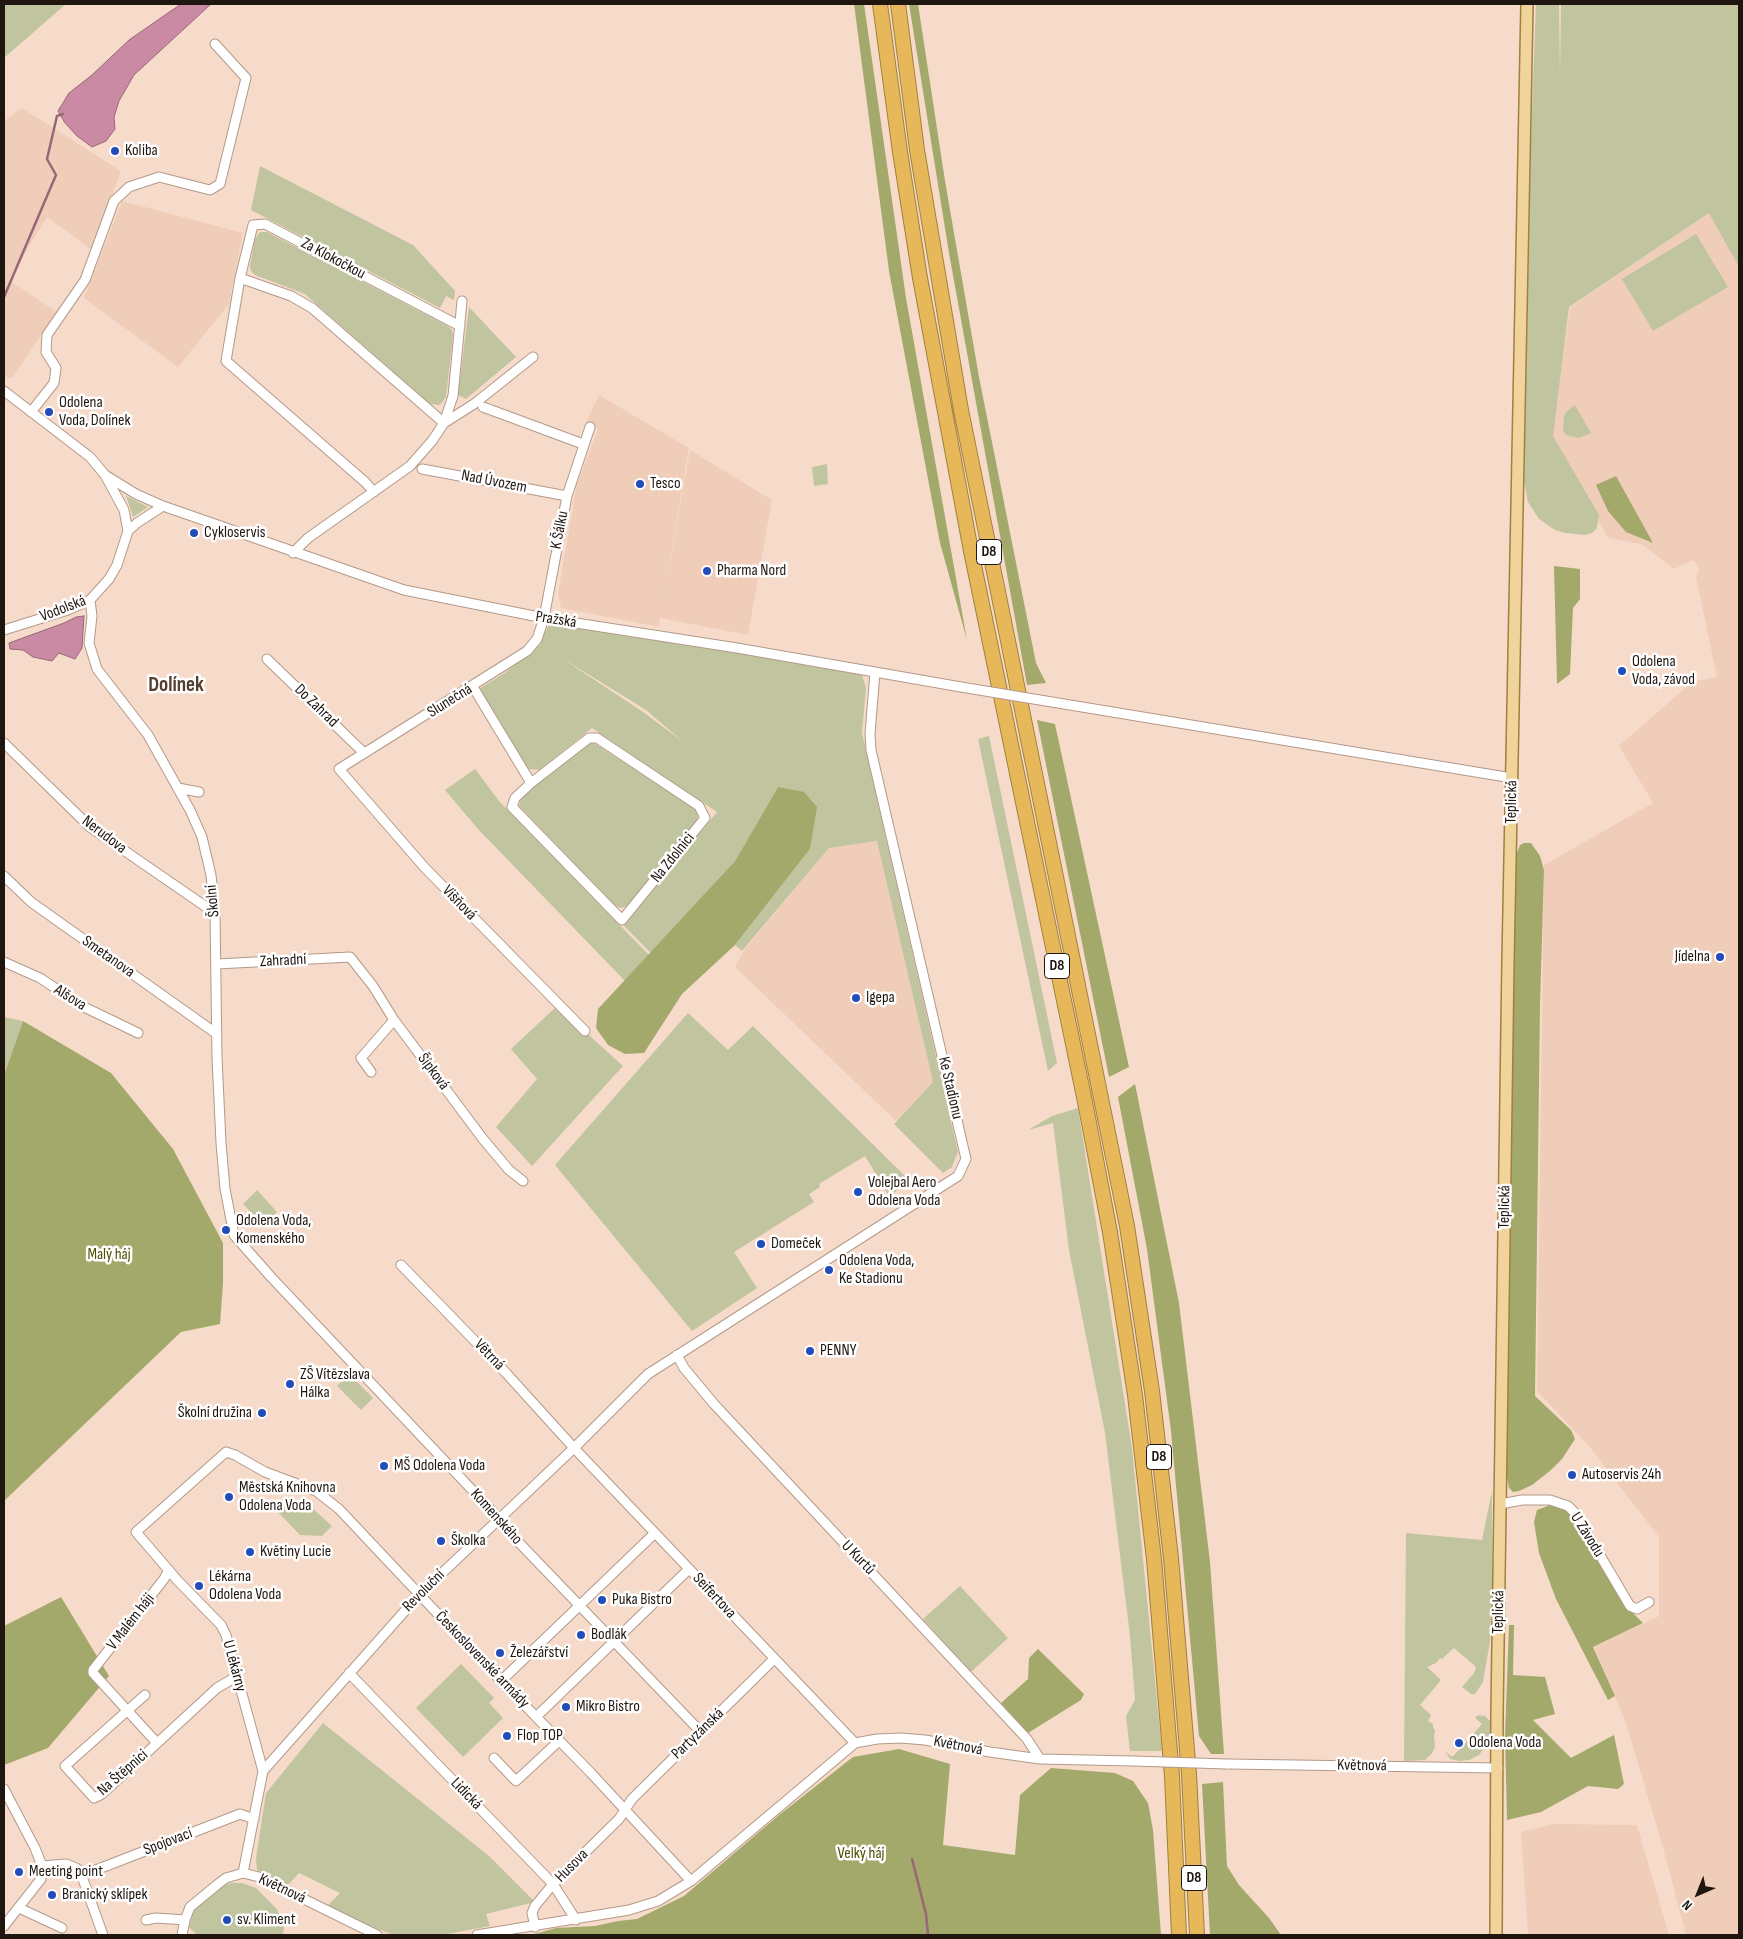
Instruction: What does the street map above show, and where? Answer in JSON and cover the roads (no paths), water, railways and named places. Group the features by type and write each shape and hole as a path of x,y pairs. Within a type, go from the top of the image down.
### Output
{"highway":[{"name":"D8","path":"880,4 900,152 920,278 971,551 1110,1232 1128,1347 1156,1578 1172,1776 1179,1935"},
{"name":"D8","path":"898,4 920,169 961,410 1129,1236 1152,1392 1171,1558 1189,1774 1197,1935"}],"main road":[{"name":"Teplická","path":"1496,1935 1497,1713 1512,778 1528,4"}],"street":[{"path":"31,412 54,383 56,368 46,352 46,335 84,280 114,200 129,187 159,177 210,190 220,184 246,78 215,44"},
{"name":"Za Klokočkou","path":"374,492 365,482 226,361 240,278 253,225 265,224 460,326"},
{"path":"240,278 291,296 312,308 444,423"},
{"path":"292,553 308,538 410,466 432,441 444,423 453,396 462,302"},
{"path":"444,423 474,404 532,356"},
{"path":"4,391 90,457 104,475 124,510 128,531"},
{"path":"482,407 583,444"},
{"name":"K Šálku","path":"544,618 567,496 590,426"},
{"name":"Nad Úvozem","path":"422,469 567,496"},
{"name":"Pražská","path":"104,475 136,494 164,506 292,553 404,590 544,618 737,648 1512,778"},
{"path":"128,531 164,506"},
{"name":"Vodolská","path":"4,630 68,610 90,600 109,579 117,565 128,531"},
{"name":"Školní","path":"90,600 92,616 89,643 97,669 148,735 178,788 202,837 211,875 217,964 217,1034 221,1143 234,1235"},
{"name":"Slunečná","path":"340,769 527,651 537,639 544,618"},
{"name":"Do Zahrad","path":"267,658 364,753"},
{"name":"Ke Stadionu","path":"677,1355 958,1176 966,1158 871,750 870,734 875,672"},
{"path":"473,686 531,783"},
{"name":"Na Zdolnici","path":"589,738 597,738 699,806 705,818 622,920 512,807 515,798 531,783 589,738"},
{"name":"Nerudova","path":"4,744 90,827 215,913"},
{"name":"Višňová","path":"340,769 425,868 584,1031"},
{"path":"178,788 199,792"},
{"name":"Smetanova","path":"4,876 31,902 217,1034"},
{"name":"Zahradní","path":"217,964 350,957"},
{"name":"Šípková","path":"350,957 373,986 394,1020 483,1139 509,1170 523,1181"},
{"name":"Alšova","path":"4,962 40,978 84,1007 138,1033"},
{"path":"371,1072 360,1058 394,1020"},
{"name":"Komenského","path":"234,1235 271,1277 700,1732"},
{"name":"Větrná","path":"401,1265 506,1373 574,1448"},
{"name":"Revoluční","path":"263,1770 419,1595 574,1448 648,1374 677,1355"},
{"name":"U Kurtů","path":"677,1355 684,1368 714,1404 1027,1739 1040,1759"},
{"name":"Seifertova","path":"574,1448 855,1743"},
{"name":"Československé armády","path":"136,1532 226,1452 265,1472 316,1491 339,1510 692,1881"},
{"name":"U Závodu","path":"1500,1504 1522,1500 1550,1500 1568,1506 1630,1606 1638,1609 1649,1602"},
{"name":"U Lékárny","path":"136,1532 221,1625 226,1635 263,1770"},
{"path":"501,1681 655,1533"},
{"path":"536,1716 689,1569"},
{"name":"V Malém háji","path":"94,1673 93,1670 169,1570"},
{"name":"Partyzánská","path":"624,1810 632,1799 774,1659"},
{"name":"Na Štěpnici","path":"94,1673 158,1743"},
{"name":"Lidická","path":"349,1673 553,1884 576,1920"},
{"name":"Na Štěpnici","path":"145,1696 65,1766 94,1798 102,1794 218,1688 236,1677"},
{"name":"Květnová","path":"855,1743 876,1739 925,1740 1040,1759 1498,1768"},
{"path":"494,1758 516,1782 559,1741"},
{"path":"478,1935 629,1910 658,1901 692,1881 855,1743"},
{"path":"243,1873 263,1770"},
{"path":"4,1789 35,1848 42,1866 41,1879 4,1926"},
{"name":"Husova","path":"535,1927 532,1913 535,1906 553,1884 619,1819 624,1810"},
{"name":"Spojovací","path":"82,1875 240,1814 254,1819"},
{"path":"42,1866 66,1864 76,1868 82,1875 103,1935"},
{"name":"Květnová","path":"182,1935 184,1920 190,1907 226,1878 243,1873 259,1876 377,1935"},
{"path":"18,1908 62,1928"},
{"path":"146,1920 156,1918 184,1920"}],"waterway":[{"path":"4,297 56,175 47,159 57,116 63,114"},
{"path":"912,1859 926,1914 928,1935"}],"place":[{"name":"Koliba","path":"115,151"},
{"name":"Odolena Voda, Dolínek","path":"49,412"},
{"name":"Tesco","path":"640,484"},
{"name":"Cykloservis","path":"194,533"},
{"name":"Pharma Nord","path":"707,571"},
{"name":"Odolena Voda, závod","path":"1622,671"},
{"name":"Jídelna","path":"1720,957"},
{"name":"Igepa","path":"856,998"},
{"name":"Volejbal Aero Odolena Voda","path":"858,1192"},
{"name":"Odolena Voda, Komenského","path":"226,1230"},
{"name":"Domeček","path":"761,1244"},
{"name":"Odolena Voda, Ke Stadionu","path":"829,1270"},
{"name":"PENNY","path":"810,1351"},
{"name":"ZŠ Vítězslava Hálka","path":"290,1384"},
{"name":"Školní družina","path":"262,1413"},
{"name":"MŠ Odolena Voda","path":"384,1466"},
{"name":"Autoservis 24h","path":"1572,1475"},
{"name":"Městská Knihovna Odolena Voda","path":"229,1497"},
{"name":"Školka","path":"441,1541"},
{"name":"Květiny Lucie","path":"250,1552"},
{"name":"Lékárna Odolena Voda","path":"199,1586"},
{"name":"Puka Bistro","path":"602,1600"},
{"name":"Bodlák","path":"581,1635"},
{"name":"Železářství","path":"500,1653"},
{"name":"Mikro Bistro","path":"566,1707"},
{"name":"Flop TOP","path":"507,1736"},
{"name":"Odolena Voda","path":"1459,1743"},
{"name":"Meeting point","path":"19,1872"},
{"name":"Branický sklípek","path":"52,1895"},
{"name":"sv. Kliment","path":"227,1920"}],"district":[{"name":"Dolínek","path":"176,686"}],"park label":[{"name":"Malý háj","path":"109,1255"},
{"name":"Velký háj","path":"861,1854"}]}
